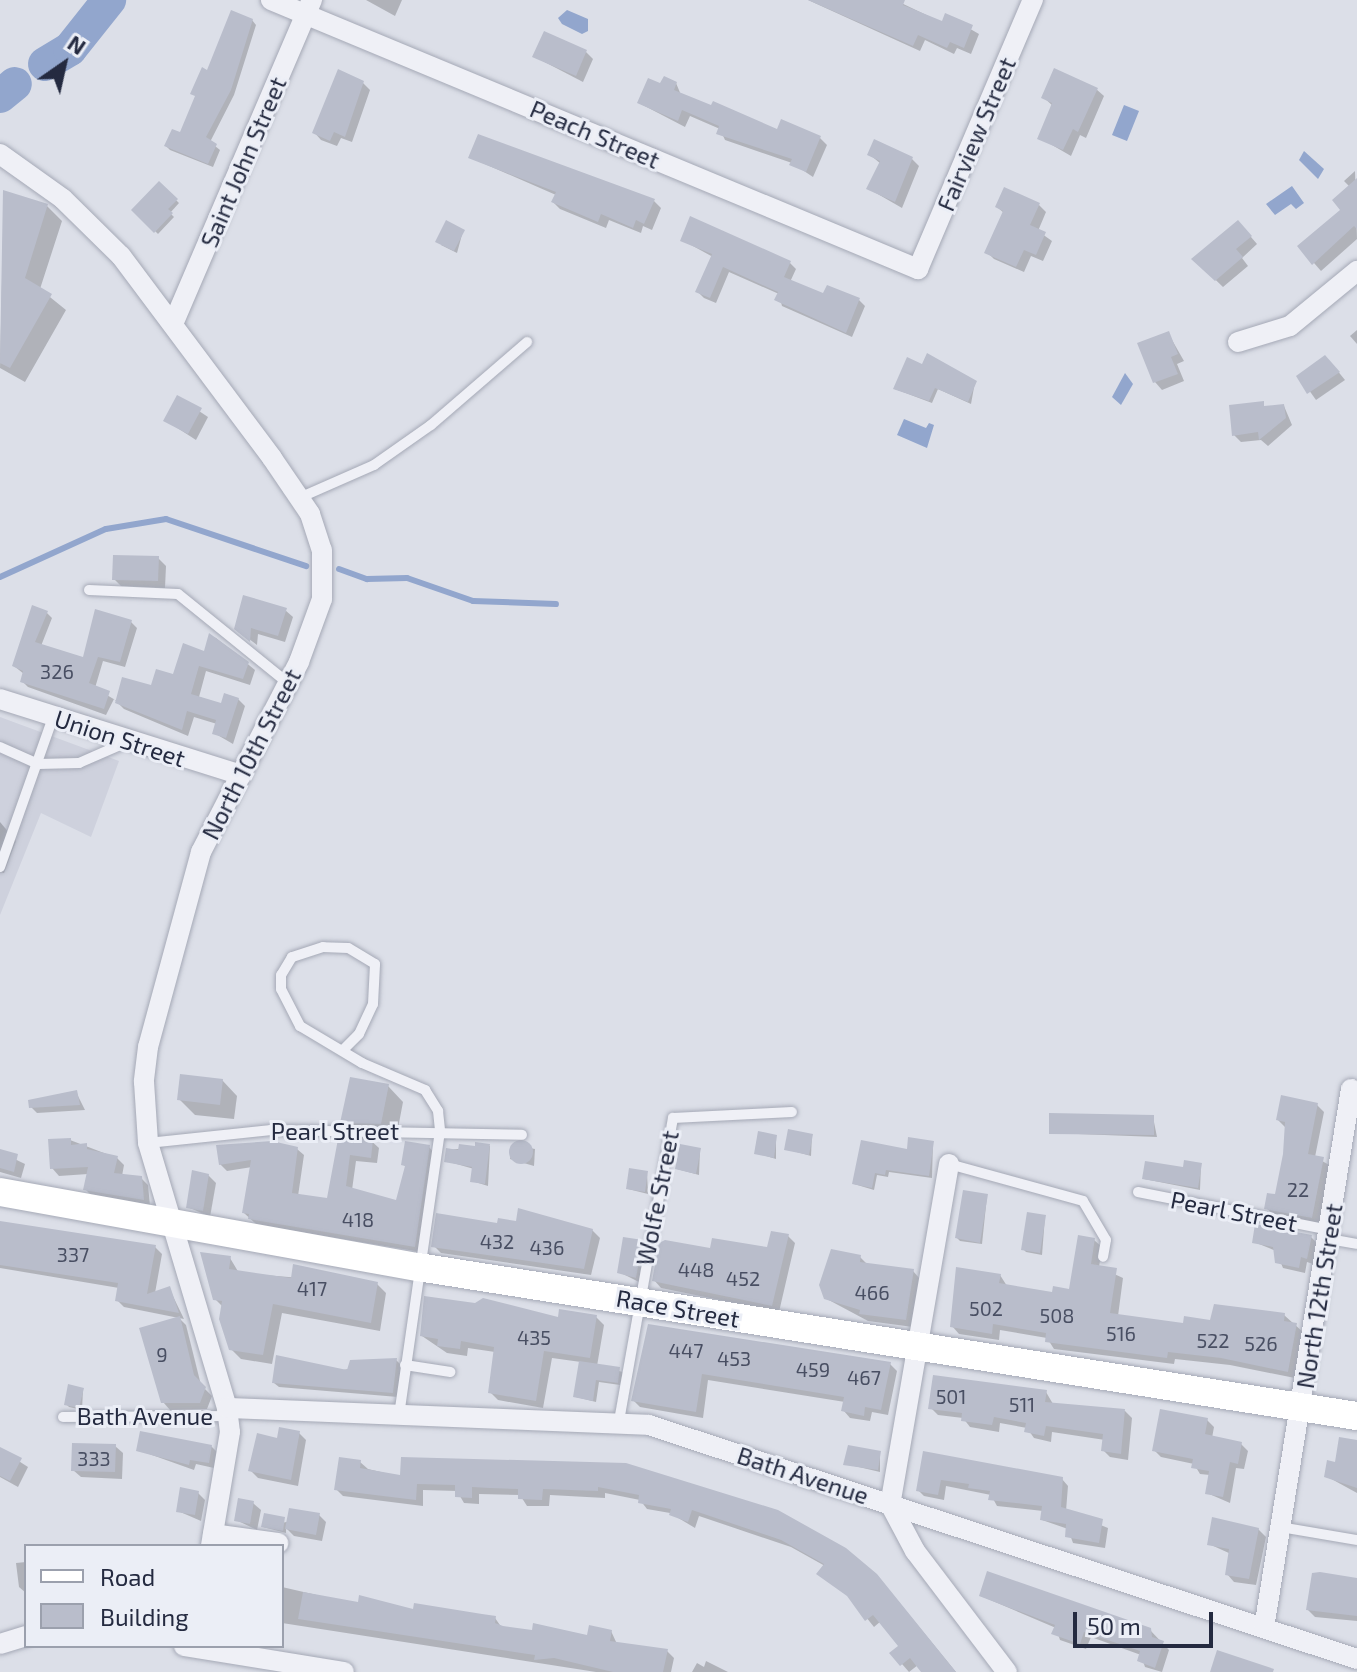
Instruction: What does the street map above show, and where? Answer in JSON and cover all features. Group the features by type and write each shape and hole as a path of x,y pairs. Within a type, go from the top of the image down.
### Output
{"main road":[{"name":"Race Street","path":"0,1192 418,1267 638,1300 916,1349 1357,1416"}],"street":[{"name":"Peach Street","path":"271,0 310,7 918,269"},
{"name":"Fairview Street","path":"918,269 1033,0"},
{"name":"Saint John Street","path":"173,324 310,7"},
{"name":"North 10th Street","path":"0,154 94,226 173,324 299,498 315,525 324,577 317,617 289,684 201,852 148,1047 144,1082 148,1143 227,1412"},
{"path":"1238,342 1290,326 1357,271"},
{"name":"Union Street","path":"0,699 241,775"},
{"name":"North 12th Street","path":"1264,1628 1351,1089"},
{"path":"949,1164 890,1504 915,1551 1007,1672"},
{"path":"227,1412 230,1432 212,1540 278,1543"},
{"name":"Bath Avenue","path":"227,1412 619,1421 670,1431 1357,1659"},
{"path":"0,1644 24,1637"},
{"path":"197,1648 344,1672"}],"lane":[{"path":"299,498 374,465 431,425 527,342"},
{"path":"89,590 178,594 289,684"},
{"path":"0,867 53,717"},
{"path":"0,747 38,764 79,763 129,740"},
{"path":"344,1049 359,1034 373,1004 375,964 348,948 323,947 292,957 281,975 290,1014 344,1049 425,1090 434,1100 440,1131 399,1415"},
{"name":"Wolfe Street","path":"619,1421 638,1300 673,1118 792,1112"},
{"name":"Pearl Street","path":"148,1143 271,1130 522,1135"},
{"path":"949,1164 1083,1201 1106,1240 1103,1257"},
{"name":"Pearl Street","path":"1138,1192 1357,1244"},
{"path":"405,1365 450,1372"},
{"name":"Bath Avenue","path":"63,1417 227,1412"},
{"path":"1280,1527 1357,1540"}],"shaded area":[{"path":"0,717 119,761 91,837 41,813 0,915"}],"water":[{"path":"567,10 588,19 588,31 582,34 562,24 558,18"},
{"path":"1124,105 1139,111 1127,141 1112,135"},
{"path":"1304,151 1324,169 1318,179 1299,160"},
{"path":"1292,186 1304,203 1296,209 1291,204 1275,215 1266,204"},
{"path":"1125,373 1133,384 1121,405 1112,397"},
{"path":"904,419 926,428 929,423 934,425 927,448 897,435"}],"building":[{"path":"808,0 905,0 903,5 942,21 945,13 973,25 964,48 950,42 947,48 918,35 913,46"},
{"path":"231,10 253,19 231,90 206,137 217,144 208,164 164,146 172,129 180,132 195,96 190,94 202,67 207,70"},
{"path":"544,31 587,50 576,76 532,57"},
{"path":"1054,68 1098,88 1078,132 1073,129 1063,150 1037,139 1052,103 1041,98"},
{"path":"338,69 364,81 345,137 334,132 330,141 312,133"},
{"path":"664,76 677,82 674,90 711,105 713,101 777,129 781,119 821,136 806,172 789,165 792,159 716,134 719,126 682,110 678,121 637,103 648,78 660,83"},
{"path":"478,134 655,199 644,224 636,220 633,228 601,214 598,222 551,202 556,192 468,158"},
{"path":"874,139 913,157 895,202 866,189 880,161 867,155"},
{"path":"1357,178 1357,229 1354,226 1312,265 1297,246 1340,210 1332,200"},
{"path":"159,181 178,199 168,209 173,213 154,233 131,210"},
{"path":"1004,187 1040,203 1030,225 1046,232 1036,255 1024,250 1016,267 984,253 1003,211 995,207"},
{"path":"3,190 48,204 25,278 52,294 10,368 0,363"},
{"path":"690,216 791,261 784,277 823,293 827,285 860,298 846,333 774,300 778,292 723,267 710,298 695,292 712,254 680,241"},
{"path":"446,220 465,230 454,251 435,242"},
{"path":"1238,220 1252,236 1236,249 1243,257 1215,281 1191,259"},
{"path":"1169,331 1178,354 1171,357 1178,374 1153,383 1137,343"},
{"path":"927,353 977,381 968,402 935,388 929,401 893,389 907,357 922,364"},
{"path":"1325,355 1340,372 1307,394 1296,376"},
{"path":"177,395 202,408 188,434 163,421"},
{"path":"1264,401 1264,406 1284,404 1286,418 1259,440 1258,432 1232,436 1229,405"},
{"path":"113,555 159,556 158,581 112,580"},
{"path":"243,595 287,608 278,636 251,628 250,642 234,629"},
{"path":"32,605 48,611 35,642 83,657 95,609 132,620 120,662 98,657 89,683 110,691 104,709 20,682 23,671 12,666"},
{"path":"209,633 249,662 243,679 199,666 191,694 221,703 224,693 239,698 226,738 212,734 216,720 187,711 182,730 115,703 122,677 151,685 156,669 173,674 183,643 204,651"},
{"path":"180,1074 223,1079 220,1105 177,1100"},
{"path":"350,1077 389,1084 381,1124 340,1123"},
{"path":"77,1090 80,1105 29,1108 28,1100"},
{"path":"1281,1095 1318,1103 1308,1154 1324,1157 1312,1218 1264,1209 1267,1193 1275,1194 1283,1154 1285,1122 1276,1120"},
{"path":"1049,1113 1154,1115 1154,1135 1049,1134"},
{"path":"788,1129 813,1134 809,1155 784,1150"},
{"path":"758,1131 777,1135 774,1158 754,1154"},
{"path":"908,1137 934,1141 929,1176 886,1170 885,1175 875,1173 872,1188 852,1184 861,1140 907,1149"},
{"path":"71,1138 71,1145 87,1143 87,1149 118,1156 114,1173 142,1176 144,1200 83,1190 88,1167 50,1169 48,1139"},
{"path":"338,1139 373,1140 371,1158 350,1155 346,1186 396,1200 405,1166 401,1165 405,1141 430,1145 415,1247 248,1219 249,1214 242,1213 251,1160 219,1165 216,1145 272,1141 298,1147 292,1193 327,1198"},
{"path":"521,1140 529,1144 533,1152 529,1160 521,1164 513,1160 509,1152 513,1144"},
{"path":"475,1142 490,1144 485,1184 470,1182 472,1167 444,1162 446,1148 458,1150 459,1144 475,1146"},
{"path":"680,1144 701,1148 696,1174 675,1169"},
{"path":"0,1149 18,1154 14,1172 0,1168"},
{"path":"1184,1160 1202,1163 1198,1188 1142,1179 1145,1161 1183,1167"},
{"path":"629,1168 648,1171 645,1192 626,1189"},
{"path":"192,1170 209,1174 203,1211 186,1208"},
{"path":"963,1190 988,1194 980,1243 955,1238"},
{"path":"518,1208 593,1229 584,1269 431,1247 436,1213 497,1223 498,1218 516,1221"},
{"path":"1027,1212 1046,1215 1040,1253 1021,1250"},
{"path":"0,1221 156,1245 147,1294 170,1286 179,1313 115,1301 118,1283 0,1265"},
{"path":"1255,1224 1312,1235 1307,1259 1301,1257 1299,1268 1275,1263 1273,1247 1252,1243"},
{"path":"771,1231 789,1234 772,1306 652,1281 659,1243 665,1240 710,1248 712,1238 767,1247"},
{"path":"1078,1235 1095,1238 1091,1264 1117,1268 1110,1313 1183,1323 1184,1316 1210,1320 1214,1304 1285,1313 1284,1321 1297,1323 1288,1372 1221,1358 1168,1352 1167,1358 1045,1342 1046,1333 993,1324 992,1334 950,1327 956,1267 1001,1274 999,1283 1052,1292 1053,1286 1069,1289"},
{"path":"623,1237 643,1240 636,1278 617,1273"},
{"path":"831,1249 861,1255 860,1262 914,1269 906,1320 859,1314 860,1310 824,1299 819,1285"},
{"path":"200,1252 231,1256 229,1269 291,1278 293,1264 378,1282 371,1323 273,1304 263,1355 229,1350 219,1319 222,1301 213,1300"},
{"path":"424,1296 475,1303 483,1298 558,1317 559,1309 597,1315 590,1358 544,1351 536,1401 488,1393 494,1347 461,1341 460,1349 437,1346 438,1339 420,1336"},
{"path":"180,1316 194,1375 206,1387 200,1403 161,1403 139,1328"},
{"path":"648,1324 891,1362 881,1410 865,1407 864,1416 841,1411 844,1397 702,1374 696,1412 631,1401"},
{"path":"276,1355 347,1370 350,1360 397,1358 393,1393 272,1383"},
{"path":"579,1361 620,1367 618,1383 596,1380 593,1401 573,1397"},
{"path":"933,1375 1047,1390 1045,1402 1125,1409 1121,1454 1101,1451 1103,1434 1046,1426 1044,1436 1024,1432 1026,1423 994,1417 992,1425 961,1421 962,1413 928,1409"},
{"path":"68,1384 84,1388 79,1408 64,1405"},
{"path":"1160,1409 1208,1418 1205,1434 1242,1442 1238,1464 1230,1462 1223,1497 1205,1494 1209,1471 1191,1468 1193,1459 1152,1451"},
{"path":"279,1427 300,1431 291,1480 248,1471 257,1433 277,1438"},
{"path":"140,1431 212,1445 209,1463 190,1460 189,1465 136,1451"},
{"path":"1339,1437 1357,1440 1357,1488 1324,1477 1327,1460 1335,1462"},
{"path":"72,1443 116,1444 115,1472 71,1471"},
{"path":"848,1445 881,1451 878,1470 843,1465"},
{"path":"0,1447 22,1458 10,1481 0,1476"},
{"path":"923,1451 1063,1477 1061,1507 1103,1519 1099,1543 1065,1537 1066,1524 1040,1520 1042,1506 988,1500 990,1491 968,1488 969,1484 941,1480 938,1495 916,1491"},
{"path":"339,1457 361,1460 360,1468 400,1475 401,1457 626,1463 778,1510 846,1548 877,1574 956,1672 921,1672 910,1658 900,1666 889,1653 898,1646 873,1615 865,1621 847,1596 816,1574 824,1564 781,1540 692,1510 688,1522 669,1515 671,1509 638,1503 639,1495 598,1487 598,1491 543,1489 542,1500 518,1499 518,1489 472,1487 472,1498 455,1497 455,1485 417,1484 416,1500 334,1490"},
{"path":"180,1487 199,1491 195,1515 176,1512"},
{"path":"238,1498 254,1501 250,1524 234,1521"},
{"path":"289,1508 320,1513 316,1535 285,1529"},
{"path":"264,1513 285,1517 283,1531 261,1527"},
{"path":"1212,1517 1259,1528 1249,1579 1225,1575 1229,1549 1207,1545"},
{"path":"987,1571 1151,1628 1152,1637 1164,1641 1155,1668 1137,1661 1140,1651 1084,1632 1080,1644 1051,1634 1055,1625 979,1596"},
{"path":"1312,1573 1357,1578 1357,1616 1306,1610"},
{"path":"303,1592 358,1602 359,1595 413,1609 414,1603 496,1616 495,1623 532,1630 533,1623 587,1635 589,1625 612,1630 610,1641 668,1649 663,1672 613,1672 554,1658 534,1660 535,1655 298,1619"},
{"path":"1217,1650 1274,1669 1273,1672 1210,1672"}],"waterway":[{"path":"45,64 70,49 109,0"},
{"path":"0,96 15,84"},
{"path":"0,577 106,529 166,519 306,566"},
{"path":"339,569 367,579 407,578 473,601 556,604"}]}
